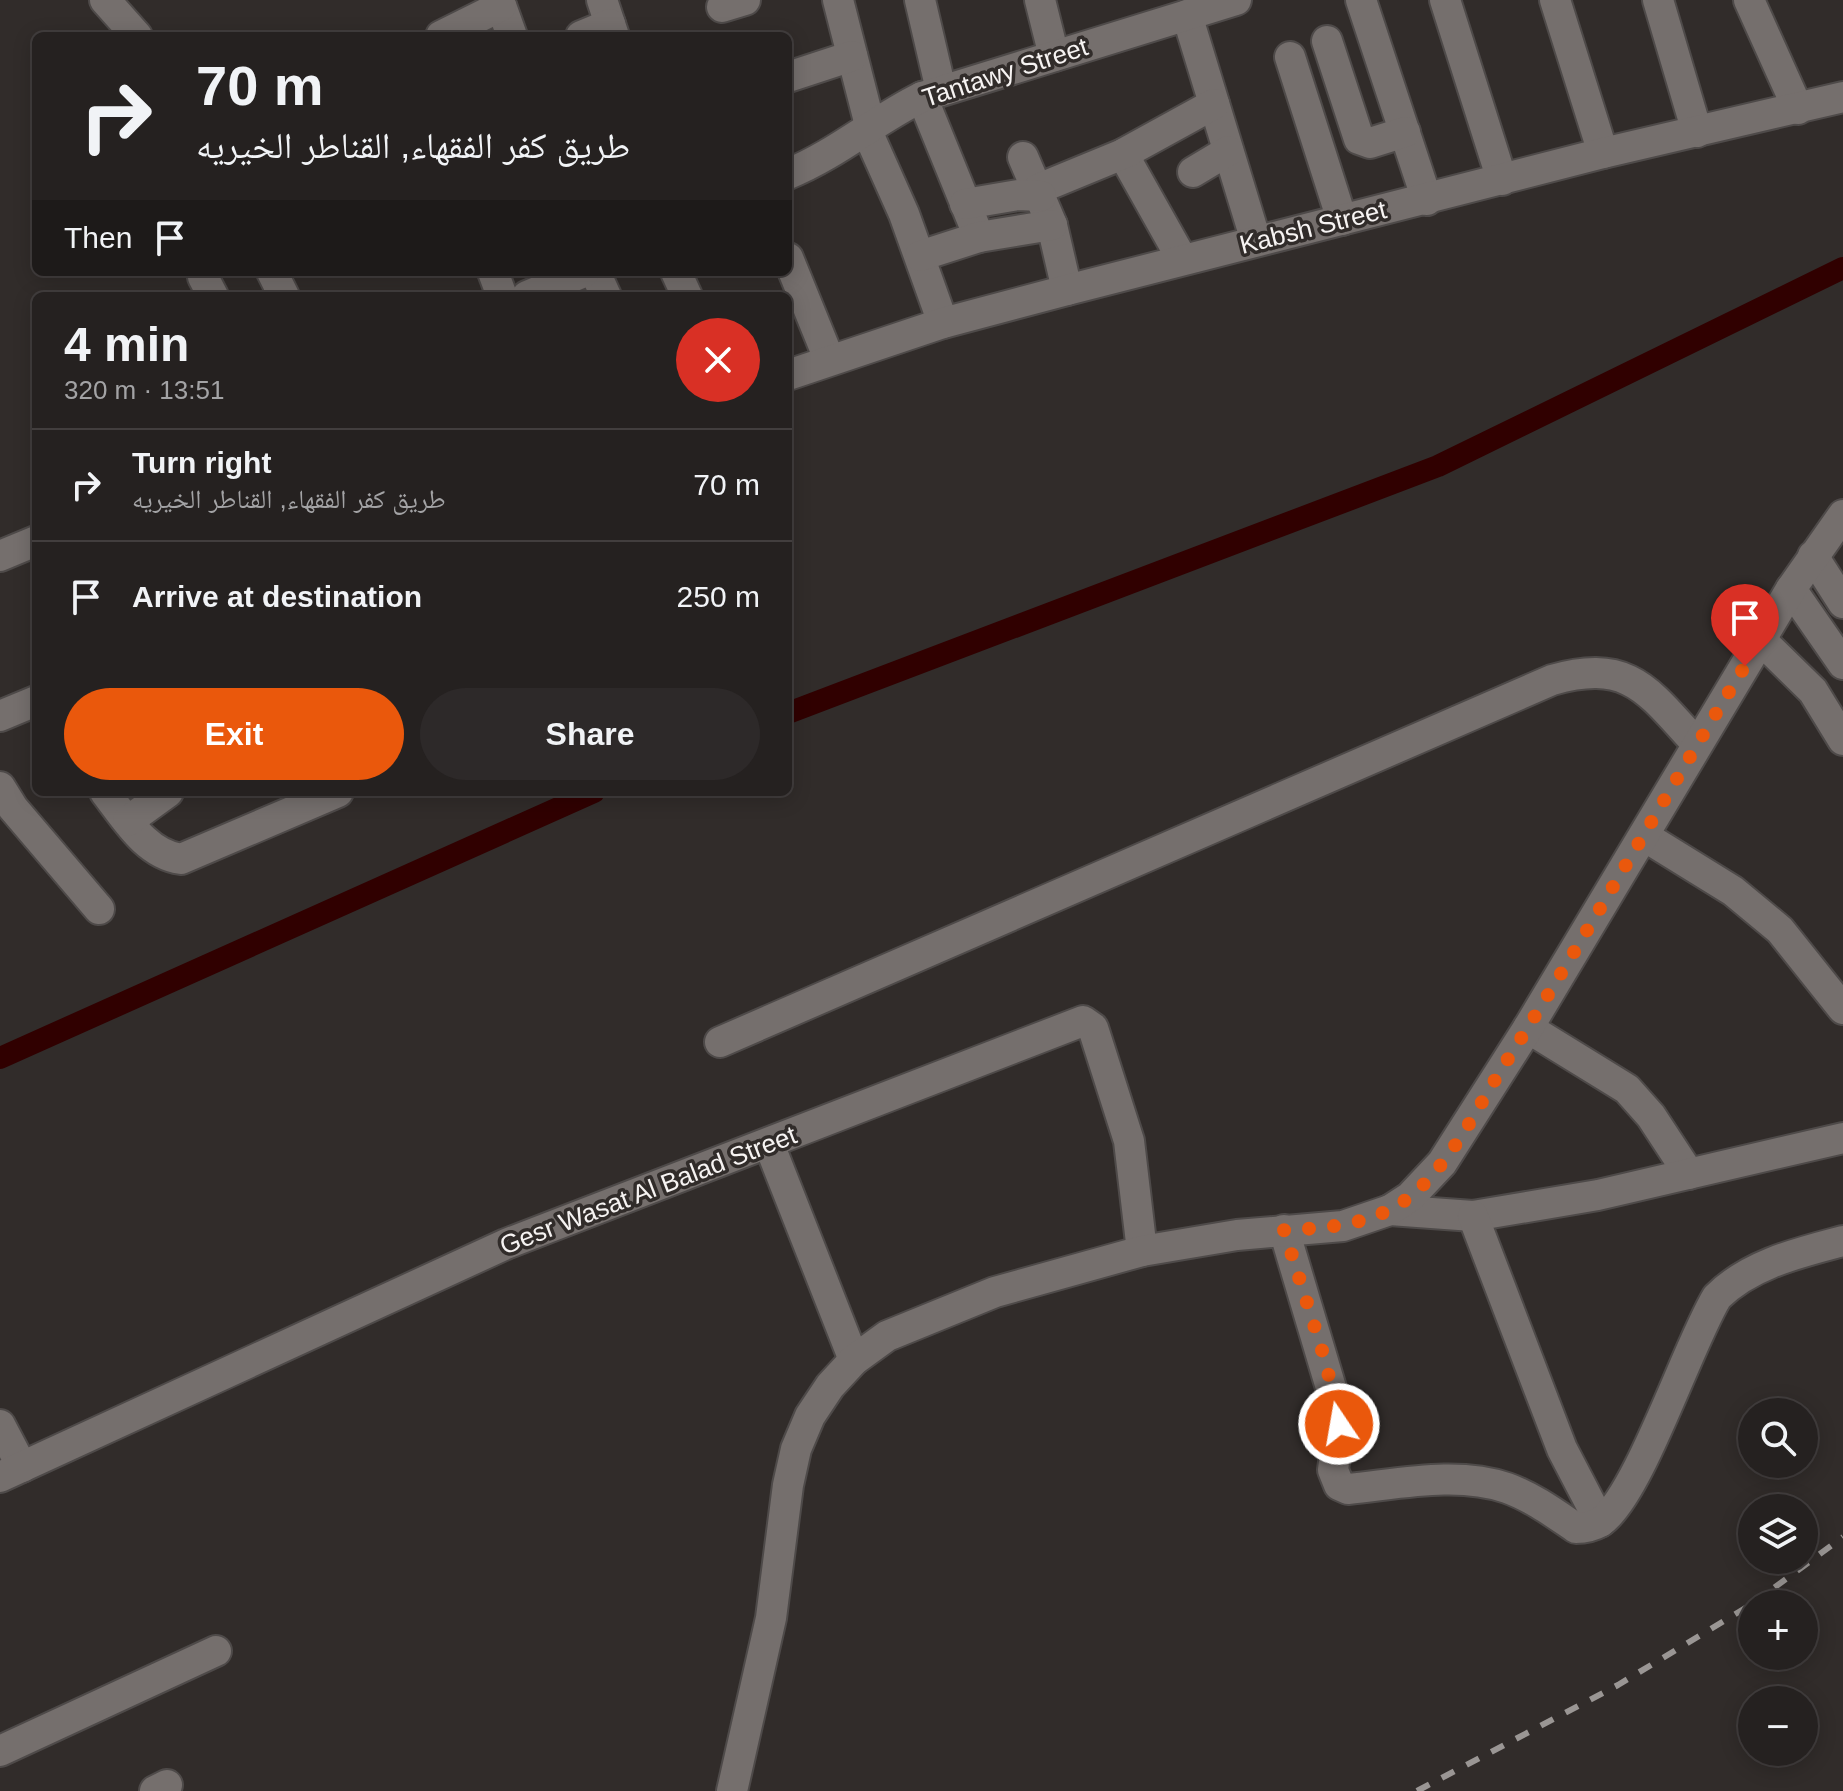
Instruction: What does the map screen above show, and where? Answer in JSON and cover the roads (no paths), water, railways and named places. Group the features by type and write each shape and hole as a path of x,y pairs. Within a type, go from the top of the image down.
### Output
{"street":[{"path":"105,0 133,32"},
{"path":"838,0 869,130 920,256 943,323"},
{"path":"920,0 932,93 965,204 979,237"},
{"path":"1040,0 1054,56"},
{"path":"1361,0 1427,200"},
{"path":"1445,0 1502,180"},
{"path":"1555,0 1603,153"},
{"path":"1658,0 1697,132"},
{"path":"1749,0 1798,109"},
{"name":"Tantawy Street","path":"792,172 823,159 932,93 1054,56 1143,14 1187,15 1230,1"},
{"path":"448,32 500,3 511,32"},
{"path":"1187,15 1256,241"},
{"path":"588,32 609,20"},
{"path":"1327,41 1359,139 1366,143 1405,132"},
{"path":"792,76 852,56"},
{"path":"1290,57 1342,220"},
{"name":"Kabsh Street","path":"792,373 943,323 1182,259 1427,200 1603,153 1843,97"},
{"path":"965,204 1040,193 1123,154 1214,104"},
{"path":"1193,172 1228,151"},
{"path":"1123,154 1182,259"},
{"path":"1023,157 1052,225 1067,290"},
{"path":"920,256 979,237 1052,225"},
{"path":"792,268 829,359"},
{"path":"536,292 574,276"},
{"path":"732,1791 771,1618 788,1485 796,1449 810,1416 830,1386 854,1360 887,1336 995,1292 1142,1251 1284,1230 1343,1226 1390,1210 1427,1181 1442,1163 1528,1028 1791,589 1843,516"},
{"path":"0,556 32,543"},
{"path":"1813,556 1843,603"},
{"path":"1791,589 1843,664"},
{"path":"1761,640 1813,691 1843,740"},
{"path":"720,1042 1552,680 1591,672 1623,677 1648,691 1697,744"},
{"path":"2,711 32,702"},
{"path":"0,787 39,840 99,909"},
{"path":"108,796 152,848 164,857 181,859 197,855 278,802 314,796"},
{"path":"128,821 162,796"},
{"path":"1644,836 1733,891 1780,930 1843,1009"},
{"name":"Gesr Wasat Al Balad Street","path":"11,1472 506,1244 1076,1023 1089,1022 1118,1097 1129,1141 1142,1251"},
{"path":"1528,1028 1627,1089 1651,1116 1689,1174"},
{"path":"1390,1210 1473,1216 1598,1195 1843,1138"},
{"path":"769,1144 854,1360"},
{"path":"1473,1216 1562,1449 1600,1522"},
{"path":"1284,1230 1334,1398 1339,1424 1333,1470 1339,1485 1348,1489 1477,1481 1506,1488 1535,1501 1576,1528 1600,1522 1615,1506 1634,1474 1717,1297 1735,1279 1760,1267 1843,1241"},
{"path":"0,1425 11,1472"},
{"path":"0,1751 216,1651"}],"waterway":[{"path":"792,711 1438,466 1843,268"},
{"path":"0,1058 585,796"}],"railway":[{"path":"1771,1590 1843,1537"},
{"path":"1417,1791 1618,1685 1738,1612"}]}
